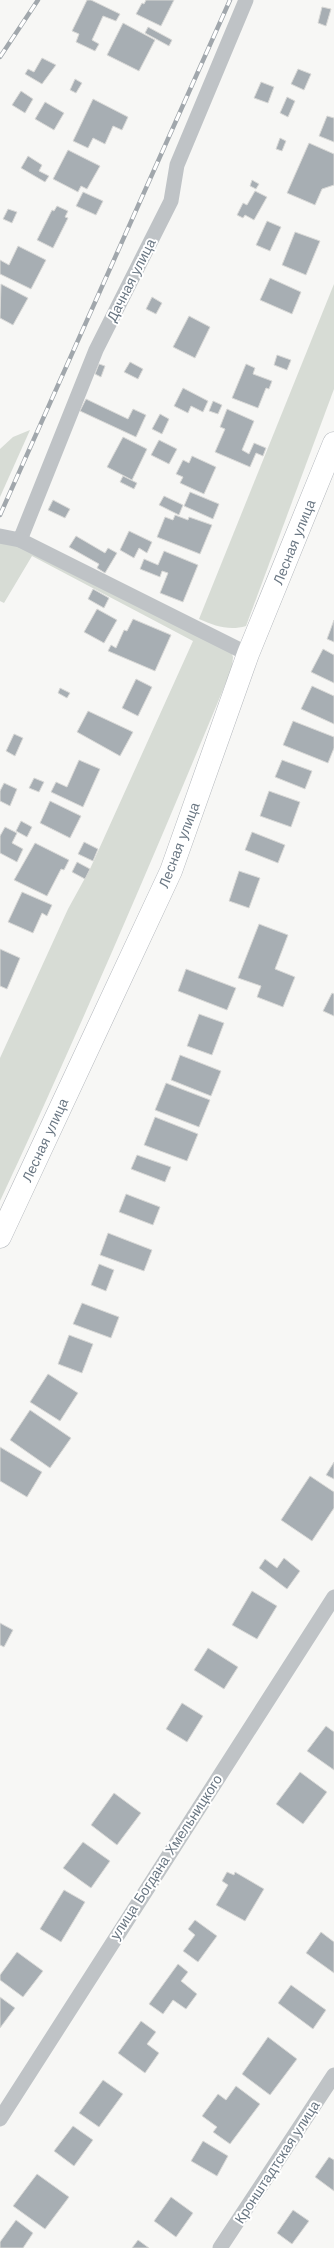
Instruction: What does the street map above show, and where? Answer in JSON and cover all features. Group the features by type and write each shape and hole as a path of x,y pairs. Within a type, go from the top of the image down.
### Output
{"street":[{"name":"Дачная улица","path":"20,540 96,350 171,201 177,165 246,0"},
{"name":"Лесная улица","path":"0,1237 171,871 248,654 334,443"},
{"path":"0,536 20,540 248,654"},
{"name":"улица Богдана Хмельницкого","path":"0,2118 334,1597"},
{"name":"Кронштадтская улица","path":"220,2248 334,2075"}],"shaded area":[{"path":"334,284 334,389 246,626 228,628 211,624 199,619"},
{"path":"30,430 0,497 0,449 13,437"},
{"path":"0,541 22,548 231,651 233,657 232,668 148,869 0,1201 0,1058 68,909 90,869 193,641 32,556 4,603 0,601"}],"building":[{"path":"87,0 91,0 120,14 116,21 103,16 92,40 99,44 95,51 76,42 79,34 72,31"},
{"path":"146,0 174,0 161,26 136,14 142,3 144,4"},
{"path":"322,7 331,9 326,26 318,23"},
{"path":"123,23 155,40 139,71 107,55"},
{"path":"148,27 172,40 169,46 145,33"},
{"path":"42,58 56,65 42,84 25,74 28,69 34,72"},
{"path":"298,69 311,74 304,90 291,84"},
{"path":"75,79 82,83 76,93 70,90"},
{"path":"261,82 274,87 268,103 254,98"},
{"path":"21,91 33,99 25,113 12,105"},
{"path":"287,97 295,101 288,117 280,113"},
{"path":"93,99 128,117 122,130 113,126 105,144 93,138 88,148 73,141"},
{"path":"45,102 64,113 54,130 35,119"},
{"path":"327,116 334,118 334,142 319,136"},
{"path":"280,138 286,141 282,151 276,149"},
{"path":"309,143 334,154 334,185 322,189 315,205 287,193"},
{"path":"68,150 100,166 87,189 81,186 78,192 53,179"},
{"path":"28,156 42,165 39,171 49,176 45,182 21,168"},
{"path":"252,180 259,184 256,189 250,186"},
{"path":"255,191 267,197 254,220 245,215 243,218 237,215 243,203 247,205"},
{"path":"83,192 103,201 96,215 76,206"},
{"path":"57,206 68,211 65,217 68,218 53,248 37,240 52,210 54,211"},
{"path":"8,209 17,212 12,223 3,219"},
{"path":"267,221 281,227 270,251 256,245"},
{"path":"295,232 320,241 306,275 282,265"},
{"path":"18,246 46,260 31,289 0,274 0,260 9,265"},
{"path":"270,278 301,292 292,314 260,300"},
{"path":"1,284 28,298 13,325 0,318"},
{"path":"152,297 162,303 156,314 146,309"},
{"path":"189,316 210,327 195,358 173,347"},
{"path":"277,355 291,360 287,370 274,365"},
{"path":"130,362 143,369 138,379 124,372"},
{"path":"99,364 105,366 101,377 95,374"},
{"path":"246,364 255,368 253,374 272,381 269,389 266,388 258,408 232,398"},
{"path":"183,388 208,401 203,412 191,406 188,413 174,406"},
{"path":"86,399 128,419 133,409 146,415 136,437 80,411"},
{"path":"213,401 222,405 218,414 209,411"},
{"path":"227,409 254,421 242,450 249,454 254,443 266,448 263,456 256,453 250,467 215,452 225,429 220,427"},
{"path":"160,414 169,419 162,434 152,429"},
{"path":"123,437 147,449 132,480 107,467"},
{"path":"159,440 177,449 169,464 151,455"},
{"path":"192,456 216,467 204,494 180,483 183,477 176,474 183,460 189,463"},
{"path":"123,476 137,483 134,489 120,482"},
{"path":"190,492 219,504 213,519 184,506"},
{"path":"164,496 183,505 179,515 159,505"},
{"path":"53,500 70,509 65,518 48,510"},
{"path":"175,515 188,520 189,517 212,525 200,554 157,537 165,517 173,520"},
{"path":"129,531 152,542 147,553 139,548 134,558 120,550"},
{"path":"76,536 105,553 108,548 117,553 105,573 97,568 99,564 69,547"},
{"path":"164,551 198,565 183,602 160,593 168,573 162,571 160,577 140,569 144,559 158,565"},
{"path":"93,589 109,598 104,608 88,599"},
{"path":"97,609 117,620 104,643 84,632"},
{"path":"133,619 171,635 155,671 108,651 111,645 116,648 124,630 127,631"},
{"path":"334,620 334,642 327,639"},
{"path":"323,649 334,655 334,683 311,672"},
{"path":"136,679 152,687 138,716 122,708"},
{"path":"312,686 334,696 334,724 301,709"},
{"path":"60,688 70,693 67,698 58,693"},
{"path":"88,711 133,732 120,756 77,732"},
{"path":"293,721 334,737 334,748 328,763 283,745"},
{"path":"14,734 23,738 15,756 6,751"},
{"path":"79,760 100,769 83,807 51,792 56,782 67,787"},
{"path":"282,760 312,771 305,789 275,777"},
{"path":"34,778 44,782 39,792 29,788"},
{"path":"4,783 17,789 10,806 0,801 0,791"},
{"path":"269,791 300,802 291,827 260,816"},
{"path":"50,801 81,816 70,838 40,823"},
{"path":"21,821 32,827 27,837 16,831"},
{"path":"5,827 17,833 12,843 23,849 17,862 0,853 0,836"},
{"path":"252,832 285,845 278,863 245,850"},
{"path":"84,842 98,849 93,861 78,854"},
{"path":"35,843 69,860 64,870 61,869 47,896 14,880"},
{"path":"77,862 90,869 85,879 72,872"},
{"path":"239,871 260,878 249,908 229,901"},
{"path":"22,892 52,905 47,916 42,913 33,933 8,922"},
{"path":"259,924 288,935 275,969 295,977 283,1007 257,997 261,986 238,978"},
{"path":"0,949 20,958 7,989 0,986"},
{"path":"186,969 236,988 227,1010 178,991"},
{"path":"332,993 334,994 334,1016 323,1011"},
{"path":"199,1014 224,1023 212,1055 187,1046"},
{"path":"180,1055 221,1071 211,1096 171,1080"},
{"path":"166,1083 210,1100 199,1127 155,1110"},
{"path":"155,1117 198,1134 187,1161 144,1145"},
{"path":"137,1155 171,1167 165,1182 131,1169"},
{"path":"126,1194 160,1207 153,1225 119,1212"},
{"path":"108,1233 152,1250 144,1271 100,1255"},
{"path":"99,1264 114,1270 106,1291 91,1285"},
{"path":"82,1303 119,1317 111,1338 73,1324"},
{"path":"69,1335 93,1344 82,1373 58,1364"},
{"path":"48,1374 78,1393 60,1421 30,1402"},
{"path":"30,1410 71,1438 50,1468 10,1440"},
{"path":"0,1447 42,1472 27,1497 0,1481"},
{"path":"334,1462 334,1479 326,1475"},
{"path":"310,1476 334,1492 334,1508 312,1541 281,1520"},
{"path":"284,1558 300,1571 287,1589 259,1568 265,1559 277,1568"},
{"path":"252,1591 277,1606 257,1639 232,1625"},
{"path":"0,1623 13,1630 4,1647 0,1645"},
{"path":"208,1648 238,1667 224,1689 194,1670"},
{"path":"182,1703 203,1716 187,1742 166,1729"},
{"path":"326,1726 334,1732 334,1770 307,1751"},
{"path":"300,1772 327,1792 303,1824 276,1804"},
{"path":"114,1793 141,1813 117,1845 91,1825"},
{"path":"83,1842 110,1861 91,1888 63,1868"},
{"path":"227,1872 234,1875 235,1872 264,1889 245,1921 216,1905 228,1885 222,1881"},
{"path":"64,1890 85,1902 61,1942 40,1929"},
{"path":"195,1920 217,1936 198,1962 183,1951 195,1935 188,1929"},
{"path":"321,1932 334,1942 334,1973 306,1953"},
{"path":"17,1952 43,1971 23,1997 0,1980 0,1975"},
{"path":"178,1964 188,1972 181,1981 197,1994 186,2009 173,2000 163,2014 149,2004"},
{"path":"291,1985 326,2010 313,2029 278,2003"},
{"path":"0,1997 15,2008 0,2028"},
{"path":"141,2021 156,2032 147,2044 159,2053 145,2073 118,2053"},
{"path":"268,2037 297,2059 270,2095 242,2074"},
{"path":"103,2080 123,2094 99,2127 79,2113"},
{"path":"236,2086 260,2104 230,2144 213,2132 217,2127 202,2116 218,2094 226,2100"},
{"path":"73,2126 93,2140 74,2166 54,2151"},
{"path":"203,2141 228,2156 217,2176 191,2161"},
{"path":"329,2157 334,2160 334,2191 315,2177"},
{"path":"37,2174 69,2197 45,2229 13,2206"},
{"path":"171,2197 193,2213 176,2237 154,2221"},
{"path":"293,2210 309,2221 292,2244 277,2233"},
{"path":"16,2220 33,2233 23,2248 0,2248 0,2242"},
{"path":"138,2240 149,2248 132,2248"}],"railway":[{"path":"0,57 38,0"},
{"path":"0,515 230,0"}]}
